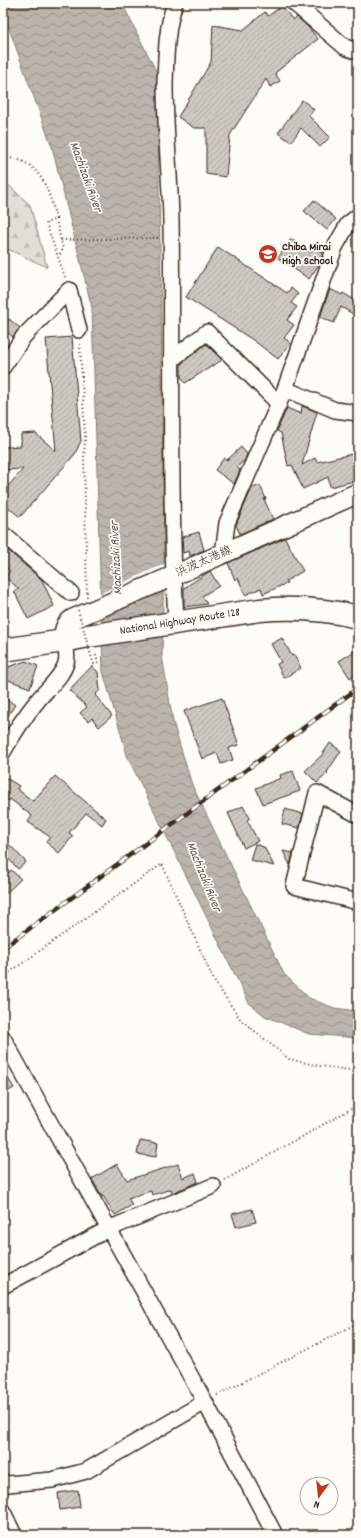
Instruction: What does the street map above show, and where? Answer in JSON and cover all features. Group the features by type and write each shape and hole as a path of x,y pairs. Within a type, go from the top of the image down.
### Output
{"highway":[{"name":"National Highway Route 128","path":"3,650 64,641 91,649 171,623 240,612 284,608 327,610 358,617"}],"main road":[{"name":"浜波太港線","path":"64,641 65,627 68,622 84,608 168,578 358,493"}],"street":[{"path":"171,623 168,578 171,219 165,114 165,69 171,15 176,3"},
{"path":"294,3 345,47 358,50"},
{"path":"223,554 227,523 285,389 335,247 348,224 358,216"},
{"path":"69,290 79,330"},
{"path":"3,367 24,336 69,290"},
{"path":"171,360 207,332 279,404"},
{"path":"285,389 334,410 358,413"},
{"path":"3,534 71,593"},
{"path":"3,752 20,723 61,673 66,663 67,656 64,641"},
{"path":"358,815 317,793 294,886 358,902"},
{"path":"3,1038 205,1402 275,1535"},
{"path":"3,1286 108,1229 213,1186"},
{"path":"3,1482 8,1484 52,1480 86,1471 205,1402"},
{"path":"3,1512 14,1535"}],"path":[{"path":"3,158 21,160 32,167 40,176 50,194 61,240 63,249 59,256"},
{"path":"56,219 46,223 59,256 69,290"},
{"path":"61,240 161,238"},
{"path":"79,330 85,436 84,608 91,649"},
{"path":"3,977 162,864 214,981 241,1020 289,1059 319,1066 358,1070"},
{"path":"213,1186 358,1105"},
{"path":"205,1402 358,1323"}],"green space":[{"path":"3,180 30,205 47,267 3,247"}],"water":[{"name":"Machizaki River","path":"3,3 122,3 157,73 164,562 162,656 173,722 192,785 284,974 309,998 334,1008 358,1011 358,1038 309,1034 265,1016 249,1003 128,758 103,672 92,308 52,147 3,12"}],"pier":[{"path":"166,563 165,589 100,619 99,594"}],"building":[{"path":"282,6 293,20 297,17 318,39 275,73 280,81 270,87 266,79 230,135 226,177 206,174 206,128 194,128 178,117 211,62 213,25 243,30 265,12 268,16"},
{"path":"302,100 314,109 309,116 330,137 320,147 301,128 291,142 278,133"},
{"path":"314,200 336,219 327,230 304,211"},
{"path":"291,239 310,252 314,247 323,253 320,263 309,279 278,258"},
{"path":"218,247 287,293 291,288 298,294 291,303 297,307 287,320 294,325 284,338 291,343 278,359 253,340 186,297"},
{"path":"330,289 342,295 343,293 358,302 358,317 341,307 334,323 320,317"},
{"path":"9,319 20,328 13,337 3,329"},
{"path":"72,337 81,441 75,454 20,517 3,503 3,492 23,469 3,470 3,447 21,446 21,434 35,433 56,451 46,339"},
{"path":"206,344 222,360 185,383 181,377 181,364"},
{"path":"302,406 317,412 302,465 315,458 317,462 352,454 358,480 330,487 328,477 303,489 292,465 288,466 281,433 277,431 287,408 301,414"},
{"path":"241,447 247,454 245,460 237,467 240,470 234,484 215,470 224,458 227,460"},
{"path":"260,485 266,499 264,499 273,519 240,534 236,525 252,488"},
{"path":"199,532 204,550 190,556 189,551 183,553 182,537"},
{"path":"285,538 303,571 286,581 287,583 263,594 261,588 245,595 238,578 235,580 228,563"},
{"path":"3,546 42,580 54,606 28,619 14,591 19,589 5,577 10,571 3,565"},
{"path":"210,571 219,586 202,596 207,604 184,607 184,588"},
{"path":"282,638 301,668 284,678 277,664 281,662 271,644"},
{"path":"358,649 358,672 350,678 339,661"},
{"path":"26,661 38,666 30,688 3,678 5,668"},
{"path":"92,666 98,672 100,690 95,695 112,716 99,727 92,718 88,721 80,713 87,707 69,690"},
{"path":"3,696 15,705 3,723"},
{"path":"222,698 239,745 229,748 233,760 221,764 217,753 202,759 184,711"},
{"path":"330,743 341,751 327,772 328,773 317,783 305,771 322,755"},
{"path":"293,771 300,791 263,804 256,788 281,778 280,775"},
{"path":"3,776 19,786 17,789 33,801 55,776 106,819 102,825 86,813 69,833 73,836 59,853 46,842 50,837 28,822 32,816 10,799 9,801 3,797"},
{"path":"243,806 250,818 247,820 258,841 244,848 228,813"},
{"path":"285,809 303,814 299,828 282,824"},
{"path":"3,838 26,862 18,869 3,853"},
{"path":"255,844 264,847 274,866 250,860"},
{"path":"283,851 293,853 290,865"},
{"path":"11,870 21,879 3,896 3,878"},
{"path":"3,1070 14,1088 3,1094"},
{"path":"140,1140 158,1143 156,1157 137,1154"},
{"path":"117,1164 127,1180 178,1164 183,1178 195,1173 198,1182 172,1193 171,1189 152,1195 151,1191 128,1198 132,1205 115,1215 103,1196 102,1197 92,1179"},
{"path":"252,1209 256,1222 236,1227 232,1214"},
{"path":"78,1490 80,1507 60,1510 58,1493"}],"railway":[{"path":"3,948 358,688"}],"place":[{"name":"Chiba Mirai High School","path":"268,254"}]}
